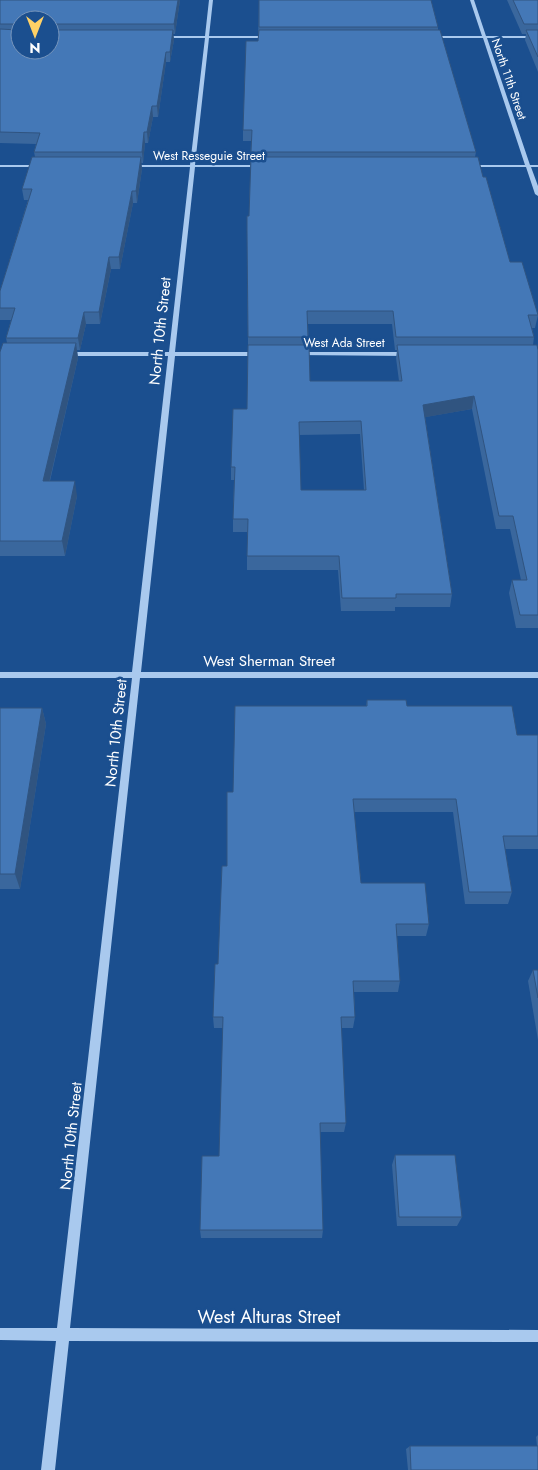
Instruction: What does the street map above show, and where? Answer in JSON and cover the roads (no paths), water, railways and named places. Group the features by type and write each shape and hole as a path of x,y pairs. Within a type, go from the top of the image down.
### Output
{"street":[{"name":"North 10th Street","path":"48,1470 212,0"},
{"name":"North 11th Street","path":"472,0 538,194"},
{"path":"153,37 277,37"},
{"path":"429,37 538,37"},
{"path":"0,166 47,166"},
{"name":"West Resseguie Street","path":"123,166 269,166"},
{"path":"466,166 538,166"},
{"path":"57,354 264,354"},
{"name":"West Ada Street","path":"293,354 410,354"},
{"name":"West Sherman Street","path":"0,675 538,675"},
{"name":"West Alturas Street","path":"0,1334 538,1336"}]}
